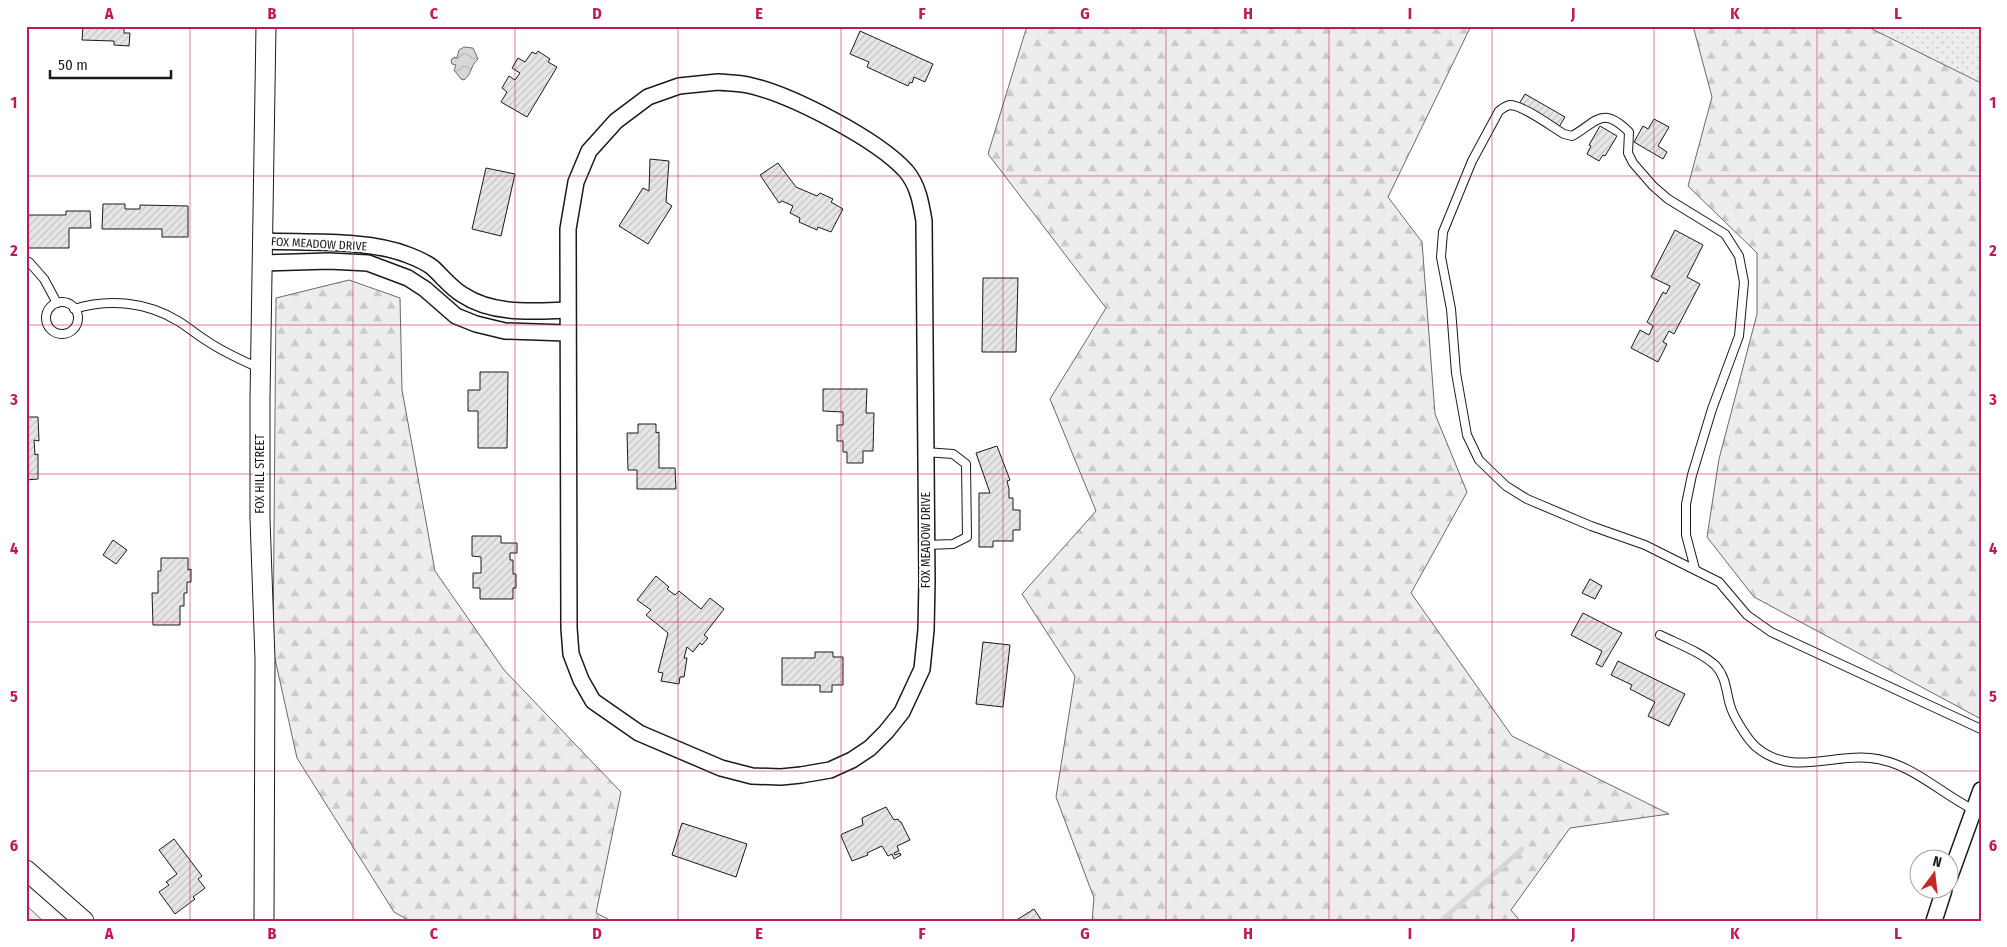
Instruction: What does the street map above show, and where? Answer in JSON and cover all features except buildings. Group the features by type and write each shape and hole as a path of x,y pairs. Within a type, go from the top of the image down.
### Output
{"street":[{"name":"FOX HILL STREET","path":"264,921 265,659 260,519 266,26"},
{"name":"FOX MEADOW DRIVE","path":"718,82 748,85 783,96 826,117 884,151 907,172 919,195 924,221 926,630 922,669 902,712 870,748 852,760 830,770 781,778 752,776 721,768 639,733 593,701 581,680 571,654 569,618 567,333 568,229 576,182 589,151 616,121 648,97 678,86 718,82"},
{"name":"FOX MEADOW DRIVE","path":"264,241 356,244 382,248 407,254 430,265 463,295 481,304 520,310 567,310"},
{"name":"FOX MEADOW DRIVE","path":"262,263 329,261 368,263 408,278 425,289 456,316 476,324 505,331 567,333"},
{"path":"1959,850 1981,790"},
{"path":"26,870 84,921"},
{"path":"1934,921 1941,900"}],"lane":[{"path":"1695,569 1686,535 1686,504 1692,475 1712,409 1739,336 1744,282 1739,256 1725,234 1668,199 1632,163 1628,153 1630,132 1622,124 1601,117 1590,122 1572,136 1564,134 1520,108 1512,105 1506,106 1500,111 1472,161 1443,232 1441,257 1451,309 1456,373 1467,435 1479,460 1506,486 1520,494 1591,526 1645,544 1719,582 1747,615 1771,632 1981,729"},
{"path":"26,262 29,262 44,279 57,303"},
{"path":"57,303 66,303 74,308 77,318 76,324 70,332 59,334 50,329 46,319 49,309 57,303"},
{"path":"74,308 88,304 108,303 139,304 159,310 179,321 207,341 261,368"},
{"path":"925,452 952,454 966,464 967,537 953,544 926,545"},
{"path":"1660,635 1704,657 1716,667 1724,678 1730,706 1742,728 1755,746 1763,751 1778,759 1797,763 1868,758 1894,762 1915,772 1952,799 1974,810"}],"green space":[{"path":"1027,26 1471,26 1388,197 1422,242 1435,414 1467,492 1411,593 1512,736 1669,814 1570,828 1511,910 1520,921 1092,921 1094,898 1056,797 1075,676 1022,594 1096,511 1050,399 1106,308 988,154"},
{"path":"1693,26 1981,26 1981,719 1754,597 1707,537 1719,459 1757,314 1757,253 1688,186 1712,97"},
{"path":"1866,26 1981,26 1981,83"},
{"path":"349,280 400,298 402,390 435,571 504,670 621,792 596,913 612,921 410,921 394,912 297,758 273,650 276,298"},
{"path":"26,905 43,921 26,921"}],"water":[{"path":"464,47 473,48 478,59 464,80 454,70 456,65 452,64 451,60 454,57 457,58 459,50"}],"waterway":[{"path":"1441,921 1522,849"}]}
